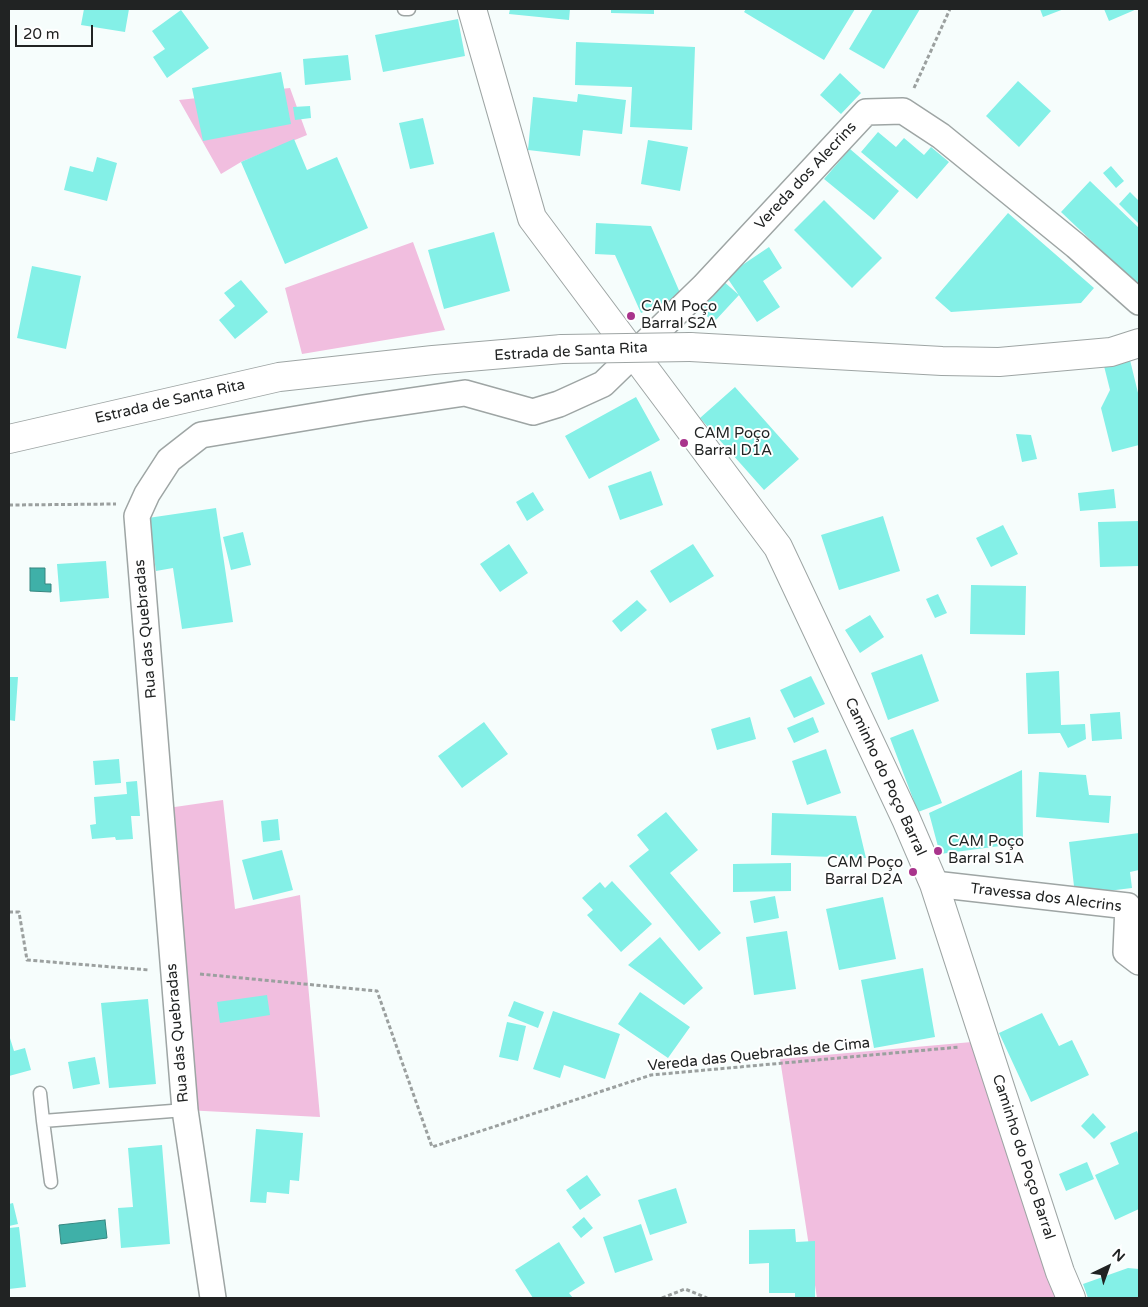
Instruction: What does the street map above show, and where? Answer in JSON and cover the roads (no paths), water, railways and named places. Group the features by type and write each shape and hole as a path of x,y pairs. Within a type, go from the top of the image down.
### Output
{"street":[{"name":"Caminho do Poço Barral","path":"472,9 532,218 778,547 906,819 934,884 1057,1262 1072,1298"},
{"name":"Vereda dos Alecrins","path":"633,355 704,286 866,112 903,111 942,136 1076,246 1139,302"},
{"name":"Estrada de Santa Rita","path":"9,439 279,377 433,360 562,349 690,348 942,362 1000,362 1111,352 1139,343"},
{"name":"Rua das Quebradas","path":"213,1298 185,1110 137,516 147,494 169,460 201,435 465,393 533,412 560,404 602,384 633,355"},
{"name":"Travessa dos Alecrins","path":"934,884 1134,902 1126,952 1139,962"}],"lane":[{"path":"404,9 409,9"},
{"path":"40,1093 51,1182"},
{"path":"43,1121 185,1110"}],"water":[{"path":"30,568 45,568 45,584 51,584 51,592 30,591"},
{"path":"105,1220 107,1238 61,1244 59,1225"}],"place":[{"name":"CAM Poço Barral S2A","path":"631,316"},
{"name":"CAM Poço Barral D1A","path":"684,443"},
{"name":"CAM Poço Barral S1A","path":"938,851"},
{"name":"CAM Poço Barral D2A","path":"913,872"}]}
